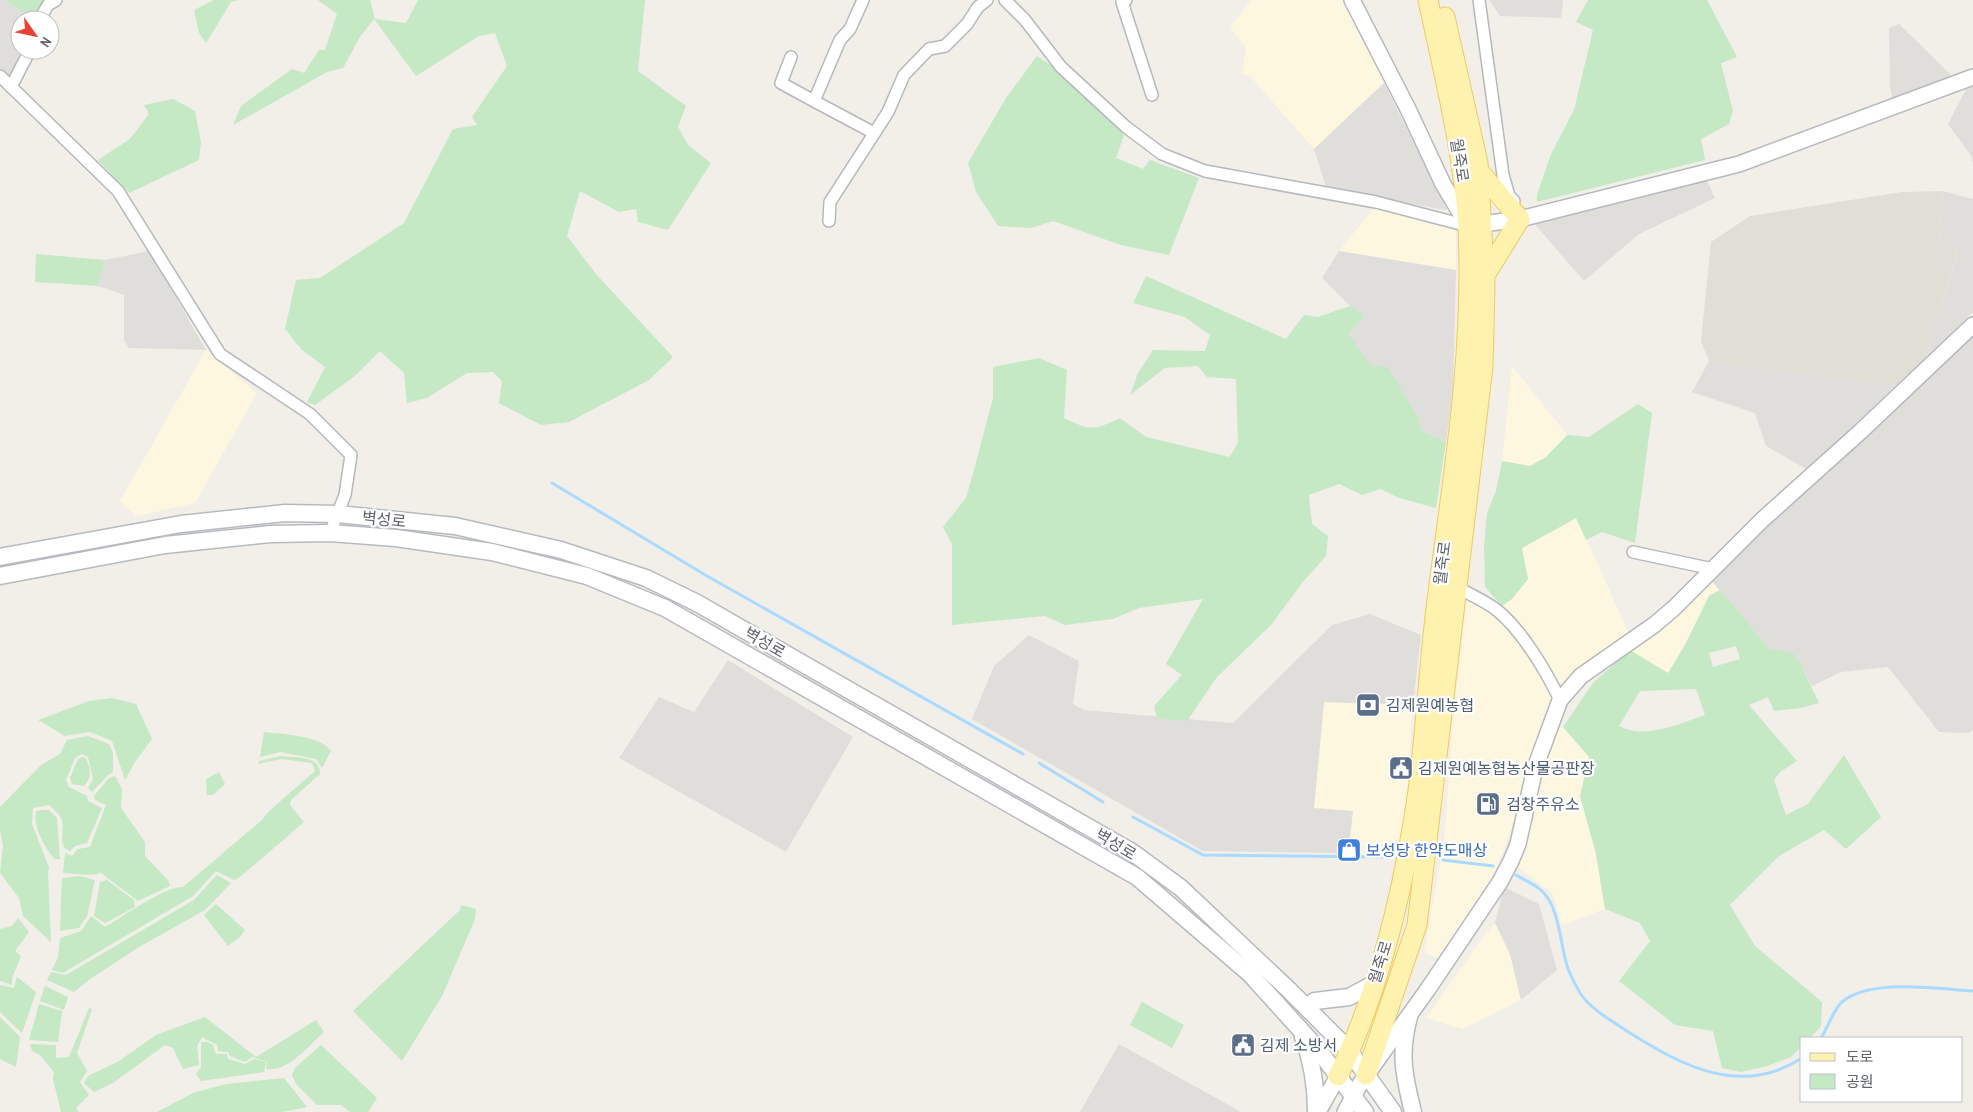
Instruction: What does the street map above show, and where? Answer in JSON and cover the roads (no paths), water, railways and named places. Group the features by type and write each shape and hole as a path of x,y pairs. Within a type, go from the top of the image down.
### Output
{"main road":[{"name":"월죽로","path":"1366,1075 1417,925 1483,366 1484,276 1428,0"},
{"name":"월죽로","path":"1338,1076 1350,1052 1374,984 1397,909 1418,792 1437,602 1466,372 1469,292 1478,170 1442,0"},
{"path":"1478,170 1525,218 1484,276"},
{"name":"벽성로","path":"0,557 181,524 285,514 338,514 455,526 561,550 646,578 697,603 1132,852 1181,888 1306,1007 1350,1052 1393,1112"},
{"name":"벽성로","path":"0,576 165,545 270,534 330,533 396,538 492,552 587,576 665,608 1137,877 1250,974 1300,1030 1365,1112"},
{"path":"1306,1007 1315,1002 1349,997 1374,984"},
{"path":"1409,1017 1403,1041 1402,1059 1414,1112"},
{"path":"1300,1030 1311,1066 1316,1092 1317,1112"}],"street":[{"path":"45,10 48,4 56,0"},
{"path":"814,101 840,40 850,29 863,0"},
{"path":"829,221 830,202 888,112 904,74 929,49 945,46 967,24 978,6 987,0"},
{"path":"1005,0 1025,20 1061,67 1126,127 1162,154 1204,171 1376,202 1474,225 1525,218 1739,164 1973,76"},
{"path":"1126,0 1122,2 1152,95"},
{"path":"1352,0 1408,109 1443,184 1474,225"},
{"path":"1479,0 1503,175 1509,196 1525,218"},
{"path":"791,57 781,83 874,133"},
{"path":"11,87 25,60"},
{"path":"0,76 118,191 220,354 310,414 351,455 345,495 330,533"},
{"path":"1366,1075 1409,1017 1500,882 1511,861 1518,844 1533,776 1560,700 1581,676 1654,625 1762,520 1860,432 1973,325"},
{"path":"1633,552 1713,568"},
{"path":"1457,588 1497,610 1514,627 1548,674 1560,700"},
{"name":"월죽로","path":"1345,1112 1366,1075"},
{"name":"월죽로","path":"1317,1112 1338,1076"}],"waterway":[{"path":"552,483 707,576 1023,754"},
{"path":"1039,763 1103,802"},
{"path":"1133,817 1203,855 1387,857"},
{"path":"1443,860 1493,866"},
{"path":"1516,875 1533,884 1548,898 1558,925 1567,966 1580,993 1596,1010 1630,1033 1671,1057 1714,1073 1735,1076 1757,1075 1780,1070 1800,1059"},
{"path":"1822,1037 1842,1002 1854,995 1869,990 1887,987 1924,987 1973,991"}],"place":[{"name":"김제원예농협","path":"1368,705"},
{"name":"김제원예농협농산물공판장","path":"1401,768"},
{"name":"검창주유소","path":"1488,804"},
{"name":"보성당 한약도매상","path":"1349,850"},
{"name":"김제 소방서","path":"1243,1045"}]}
